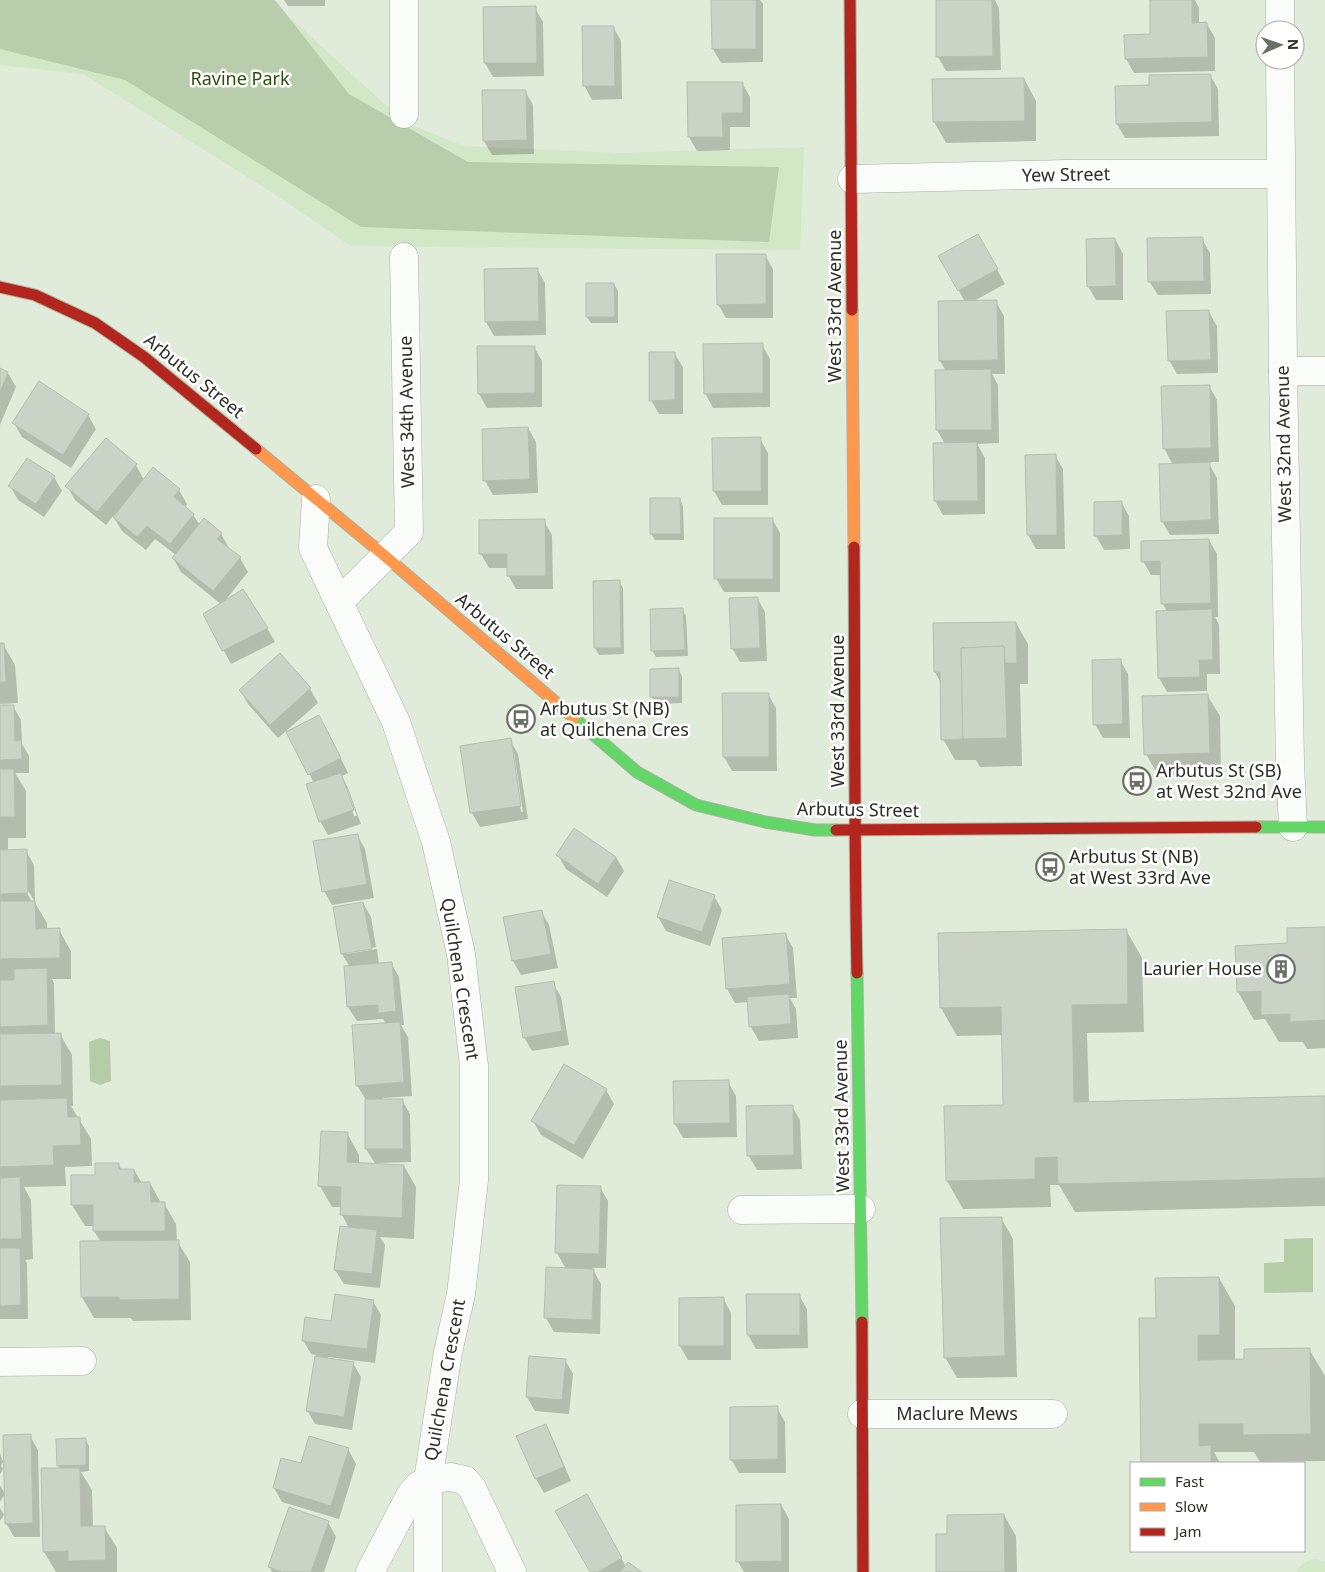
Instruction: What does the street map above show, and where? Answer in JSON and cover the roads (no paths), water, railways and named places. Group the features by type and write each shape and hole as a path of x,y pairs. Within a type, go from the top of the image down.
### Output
{"street":[{"path":"404,0 404,114"},
{"name":"West 33rd Avenue","path":"850,0 863,1572"},
{"path":"1280,0 1280,20"},
{"name":"West 32nd Avenue","path":"1280,70 1283,371 1290,764 1293,827"},
{"name":"Yew Street","path":"852,179 1066,174 1280,174"},
{"name":"West 34th Avenue","path":"339,602 409,532 404,257"},
{"name":"Arbutus Street","path":"0,287 35,295 95,323 144,356 385,556 637,772 696,805 765,822 815,830 1325,827"},
{"path":"1283,371 1325,370"},
{"name":"Quilchena Crescent","path":"316,499 313,548 396,722 436,842 461,954 474,1066 473,1189 461,1294 448,1352 428,1480 428,1572"},
{"path":"742,1210 861,1209"},
{"path":"0,1362 82,1361"},
{"name":"Maclure Mews","path":"862,1414 1053,1414"},
{"path":"370,1572 411,1494 418,1486 428,1480 457,1478 465,1480 472,1488 512,1572"}],"place":[{"name":"Arbutus St (NB) at Quilchena Cres","path":"521,719"},
{"name":"Arbutus St (SB) at West 32nd Ave","path":"1137,781"},
{"name":"Arbutus St (NB) at West 33rd Ave","path":"1050,867"},
{"name":"Laurier House","path":"1281,969"}],"park label":[{"name":"Ravine Park","path":"240,79"}]}
